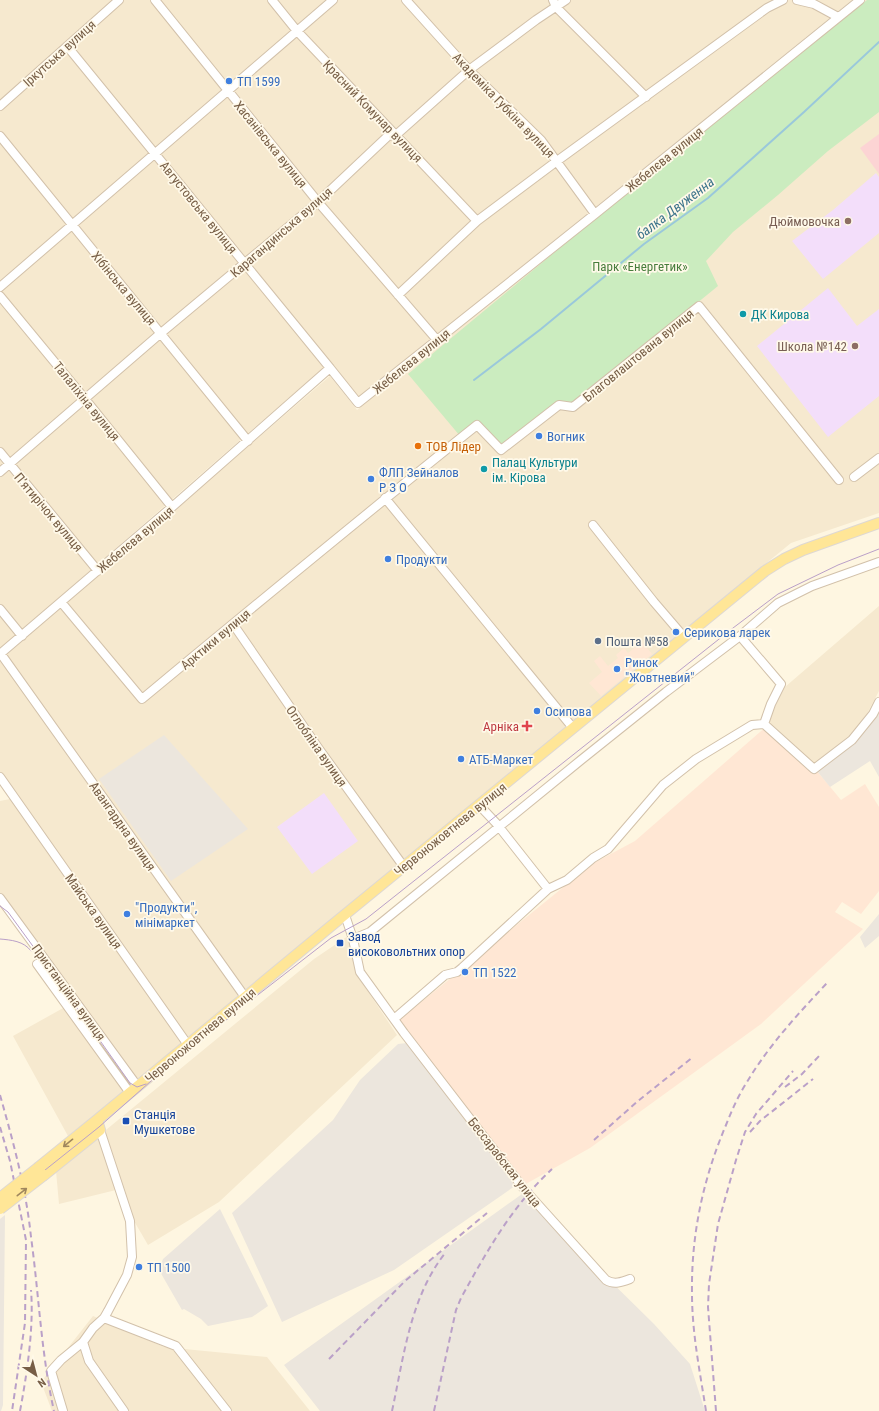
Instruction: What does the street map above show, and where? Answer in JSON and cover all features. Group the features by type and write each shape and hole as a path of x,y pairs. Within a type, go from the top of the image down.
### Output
{"main road":[{"name":"Червоножовтнева вулиця","path":"42,1171 98,1125 134,1090 245,997 765,571 784,559 803,550 879,523"},
{"path":"0,1198 42,1171"},
{"path":"0,1209 42,1171"}],"street":[{"name":"Іркутська вулиця","path":"0,106 119,0"},
{"name":"Хасанівська вулиця","path":"155,0 318,202 437,340"},
{"name":"Красний Комунар вулиця","path":"272,0 297,31 476,221"},
{"path":"0,287 333,0"},
{"name":"Академіка Губкіна вулиця","path":"406,0 469,70 541,140 595,214"},
{"name":"Карагандинська вулиця","path":"0,472 161,333 318,202 388,136 396,135 469,70 536,20 554,4 566,0"},
{"path":"398,295 476,221 557,160 768,8 783,0"},
{"path":"797,0 814,4 838,17"},
{"name":"Жебелєва вулиця","path":"0,654 172,508 330,368 358,403 860,0"},
{"path":"554,4 646,97"},
{"name":"Августовська вулиця","path":"67,46 156,153 330,368"},
{"name":"Хібінська вулиця","path":"0,136 248,441"},
{"name":"Талаліхіна вулиця","path":"0,296 172,508"},
{"name":"Благовлаштована вулиця","path":"477,425 501,450 559,405 573,407 699,306 839,480"},
{"name":"Арктики вулиця","path":"61,602 142,699 385,498 477,425"},
{"name":"П’ятирічок вулиця","path":"0,452 98,571"},
{"path":"854,477 879,458"},
{"path":"385,498 573,728"},
{"path":"593,525 654,602 684,637"},
{"path":"353,939 370,932 666,692 740,636 778,603 812,586 879,562"},
{"path":"0,609 22,636"},
{"name":"Оглобліна вулиця","path":"233,624 404,867"},
{"path":"740,636 781,684 771,704 764,724"},
{"name":"Авангардна вулиця","path":"0,654 245,997"},
{"path":"394,1019 445,976 457,972 462,968 548,889 567,880 593,858 608,849 663,785 696,759 752,725 764,724 814,769 852,740 873,714 879,702"},
{"name":"Майська вулиця","path":"0,777 188,1045"},
{"path":"479,805 499,827 548,889"},
{"name":"Пристанційна вулиця","path":"0,898 134,1090"},
{"name":"Бессарабская улица","path":"345,915 353,939 360,972 394,1019 524,1189 606,1280 611,1283 618,1283 630,1279"},
{"name":"Пристанційна вулиця","path":"37,964 134,1090"},
{"path":"62,1411 51,1371 61,1360 83,1342 93,1328 104,1318 127,1275 132,1257 130,1221 98,1125"},
{"path":"104,1318 176,1346 227,1411"},
{"path":"83,1342 89,1361 124,1411"}],"shaded area":[{"path":"0,0 852,0 359,398 330,362 0,649"},
{"path":"864,0 879,0 879,513 791,543 244,991 6,655 330,376 357,410"},
{"path":"879,134 879,174 860,148"},
{"name":"Дюймовочка","path":"876,173 879,177 879,233 823,279 792,241 833,210"},
{"path":"828,288 857,326 879,309 879,396 828,437 757,346"},
{"path":"879,606 879,691 868,712 849,739 813,765 767,723 785,687"},
{"name":"Ринок \"Жовтневий\"","path":"642,642 652,654 601,696 589,683 602,672 594,661 600,656 608,666 618,658 616,655 624,648 628,653"},
{"path":"0,659 240,994 188,1039 0,772"},
{"path":"879,711 879,777 870,761 830,787 817,771"},
{"path":"768,725 812,765 841,800 865,784 879,807 879,891 861,914 842,902 835,912 863,929 761,1024 590,1148 524,1185 399,1020 592,864 635,841"},
{"path":"164,735 248,829 171,881 99,779"},
{"path":"324,793 358,841 312,874 277,827"},
{"path":"10,799 182,1044 137,1082 0,895 0,801"},
{"path":"879,914 879,936 865,948 860,937"},
{"path":"348,936 357,975 397,1035 219,1202 148,1245 116,1190 59,1204 56,1171 314,959"},
{"path":"65,1007 125,1092 68,1136 13,1036"},
{"path":"407,1043 515,1186 394,1270 282,1322 232,1213 333,1120 360,1080 398,1044"},
{"path":"522,1194 654,1324 690,1364 705,1411 320,1411 284,1365"},
{"path":"220,1209 268,1306 252,1317 208,1326 201,1319 184,1309 182,1310 159,1270 163,1259"},
{"path":"5,1215 3,1405 0,1411 0,1219"},
{"path":"93,1316 164,1347 267,1357 310,1411 52,1411 41,1382"}],"green space":[{"name":"Парк «Енергетик»","path":"867,0 879,0 879,112 828,151 733,232 706,261 718,286 572,405 559,403 501,447 477,423 460,436 408,374 597,217"}],"waterway":[{"name":"балка Двуженна","path":"474,380 541,329 644,244 708,198 879,42"}],"tram line":[{"path":"0,1206 99,1127 151,1081 241,1008 331,938 366,919 778,594 838,565 879,549"},
{"path":"0,906 8,912 130,1083 137,1087 146,1084"},
{"path":"0,939 21,943 31,951"}],"railway":[{"path":"706,1411 692,1309 692,1272 696,1229 705,1187 718,1145 733,1108 744,1087 774,1043 827,983"},
{"path":"785,1087 802,1074 821,1054"},
{"path":"594,1140 638,1101 693,1057"},
{"path":"716,1411 708,1307 709,1284 718,1224 745,1132 756,1114 793,1071"},
{"path":"750,1132 760,1121 813,1079"},
{"path":"0,1095 14,1147 26,1201 43,1346 54,1411"},
{"path":"0,1127 10,1161 26,1240 25,1323 12,1411"},
{"path":"434,1411 456,1310 461,1298 491,1246 512,1214 552,1169"},
{"path":"329,1359 405,1281 487,1213"},
{"path":"392,1411 405,1348 416,1308 434,1269 446,1252"},
{"path":"20,1411 31,1335 31,1290"}],"place":[{"name":"ТП 1599","path":"229,81"},
{"name":"Дюймовочка","path":"848,221"},
{"name":"ДК Кирова","path":"743,314"},
{"name":"Школа №142","path":"855,346"},
{"name":"Вогник","path":"539,436"},
{"name":"ТОВ Лідер","path":"418,446"},
{"name":"Палац Культури ім. Кірова","path":"484,469"},
{"name":"ФЛП Зейналов Р З О","path":"371,479"},
{"name":"Продукти","path":"388,559"},
{"name":"Серикова ларек","path":"676,632"},
{"name":"Пошта №58","path":"598,641"},
{"name":"Ринок \"Жовтневий\"","path":"617,669"},
{"name":"Осипова","path":"537,711"},
{"name":"Арніка","path":"527,726"},
{"name":"АТБ-Маркет","path":"461,759"},
{"name":"\"Продукти\", мінімаркет","path":"127,914"},
{"name":"Завод високовольтних опор","path":"340,943"},
{"name":"ТП 1522","path":"465,972"},
{"name":"Станція Мушкетове","path":"126,1121"},
{"name":"ТП 1500","path":"139,1267"}]}
